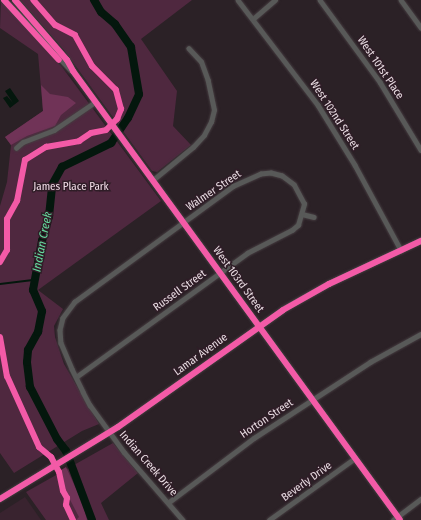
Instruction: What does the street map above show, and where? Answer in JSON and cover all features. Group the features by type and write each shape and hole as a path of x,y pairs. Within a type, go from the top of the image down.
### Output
{"main road":[{"name":"West 103rd Street","path":"4,0 73,72"},
{"name":"West 103rd Street","path":"15,0 50,36 73,72 355,458 397,519"}],"street":[{"name":"West 102nd Street","path":"238,0 326,117 355,165 401,250"},
{"path":"253,19 276,0"},
{"name":"West 101st Place","path":"320,0 380,82 421,150"},
{"path":"401,0 421,28"},
{"path":"153,180 201,139 211,122 214,110 208,81 201,62 189,49"},
{"path":"16,148 23,142 54,130 95,102"},
{"name":"Walmer Street","path":"67,311 75,302 234,186 261,174 271,173 282,176 294,185 304,204 302,214"},
{"path":"302,214 314,217"},
{"name":"Russell Street","path":"76,377 247,253 288,233 298,225 302,214"},
{"name":"Lamar Avenue","path":"0,499 109,433 259,326 330,284 421,241"},
{"name":"Indian Creek Drive","path":"67,311 60,335 76,377 109,433 183,520"},
{"name":"Horton Street","path":"169,502 219,462 312,400 370,362 421,334"},
{"name":"Beverly Drive","path":"269,520 355,458"},
{"path":"397,519 421,499"}],"shaded area":[{"path":"41,85 50,94 68,97 76,103 61,115 55,126 27,136 11,145 5,137 43,111"},
{"path":"10,88 19,101 10,108 3,98 7,96 13,103 5,91"},
{"path":"66,467 83,504 87,520 76,520 79,517 65,490 61,470"},
{"path":"25,497 41,520 0,520 0,513"}],"green space":[{"name":"James Place Park","path":"1,0 62,67 161,201 38,290 63,309 54,326 55,337 64,364 99,424 82,431 14,473 0,453 0,206 7,182 11,145 5,137 43,111 38,54 0,28"},
{"path":"20,0 192,0 141,39 177,91 173,126 191,145 157,172 152,171 64,50"},
{"path":"113,443 138,473 101,503 109,520 46,520 26,492"}],"waterway":[{"name":"Indian Creek","path":"92,520 66,451 57,439 30,387 27,362 28,350 38,332 42,311 33,290 42,241 49,216 52,185 62,167 111,143 128,118 139,94 131,47 115,24 101,12 94,0"},
{"path":"0,284 35,280"}],"cycle path":[{"path":"4,0 59,60"},
{"path":"15,0 67,60 73,71 400,520"},
{"path":"0,262 7,250 7,219 17,201 25,160 46,147 79,141 91,133 106,130 117,119 121,109 116,90 92,66 75,35 55,25 33,0"},
{"path":"0,499 118,427 283,310 329,284 421,241"},
{"path":"0,337 7,376 39,447 51,457 59,472 63,491 67,498 66,505 73,520"}]}
